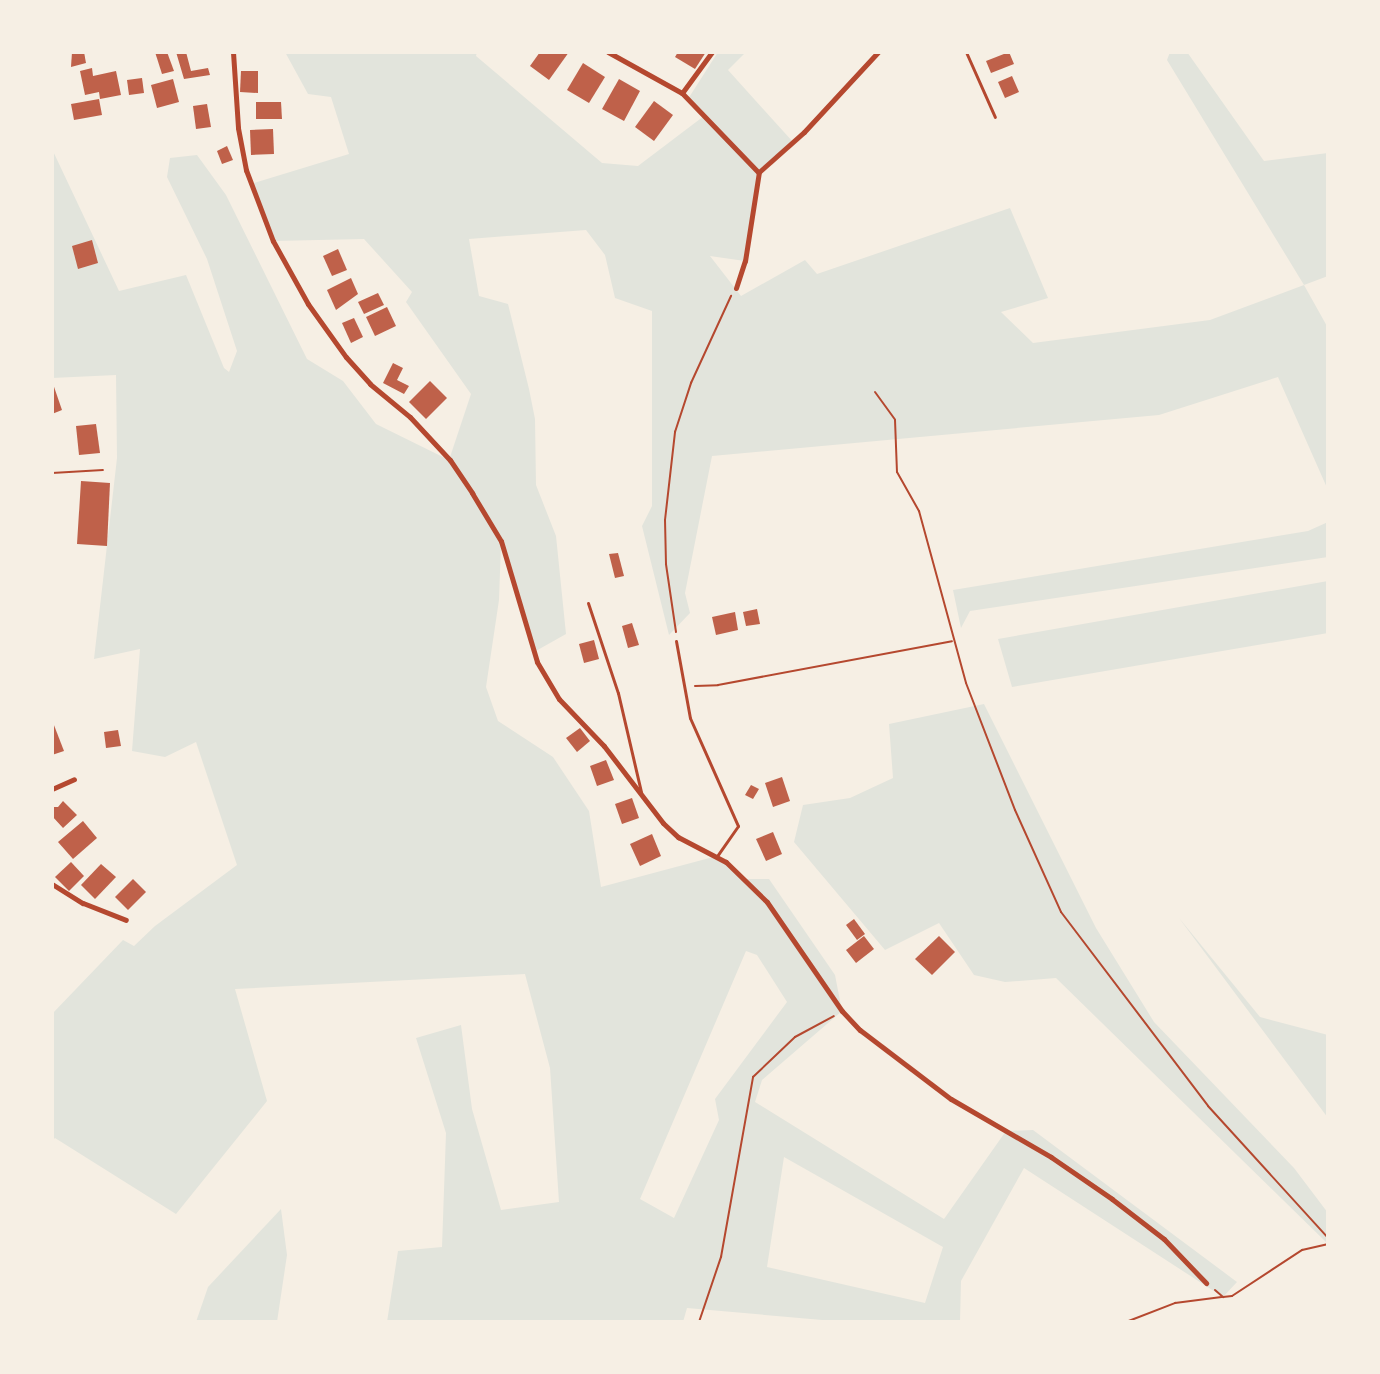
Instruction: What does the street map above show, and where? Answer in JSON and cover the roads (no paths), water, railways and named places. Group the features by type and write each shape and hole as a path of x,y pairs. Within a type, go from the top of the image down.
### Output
{"street":[{"path":"233,52 238,128 246,170 273,241 308,304 346,357 370,384 410,417 450,460 472,493 510,564 546,681 678,837 717,856 767,902 842,1011 887,1052 951,1099 1051,1157 1112,1199 1164,1239 1206,1283"},
{"path":"608,52 682,93 759,172"},
{"path":"682,93 712,52"},
{"path":"736,288 745,261 759,172 804,132 878,52"},
{"path":"52,789 74,779"},
{"path":"52,884 83,903 126,920"}],"lane":[{"path":"966,52 995,117"},
{"path":"588,603 618,693 641,794"},
{"path":"676,641 681,686 690,718 738,826 717,856"}]}
